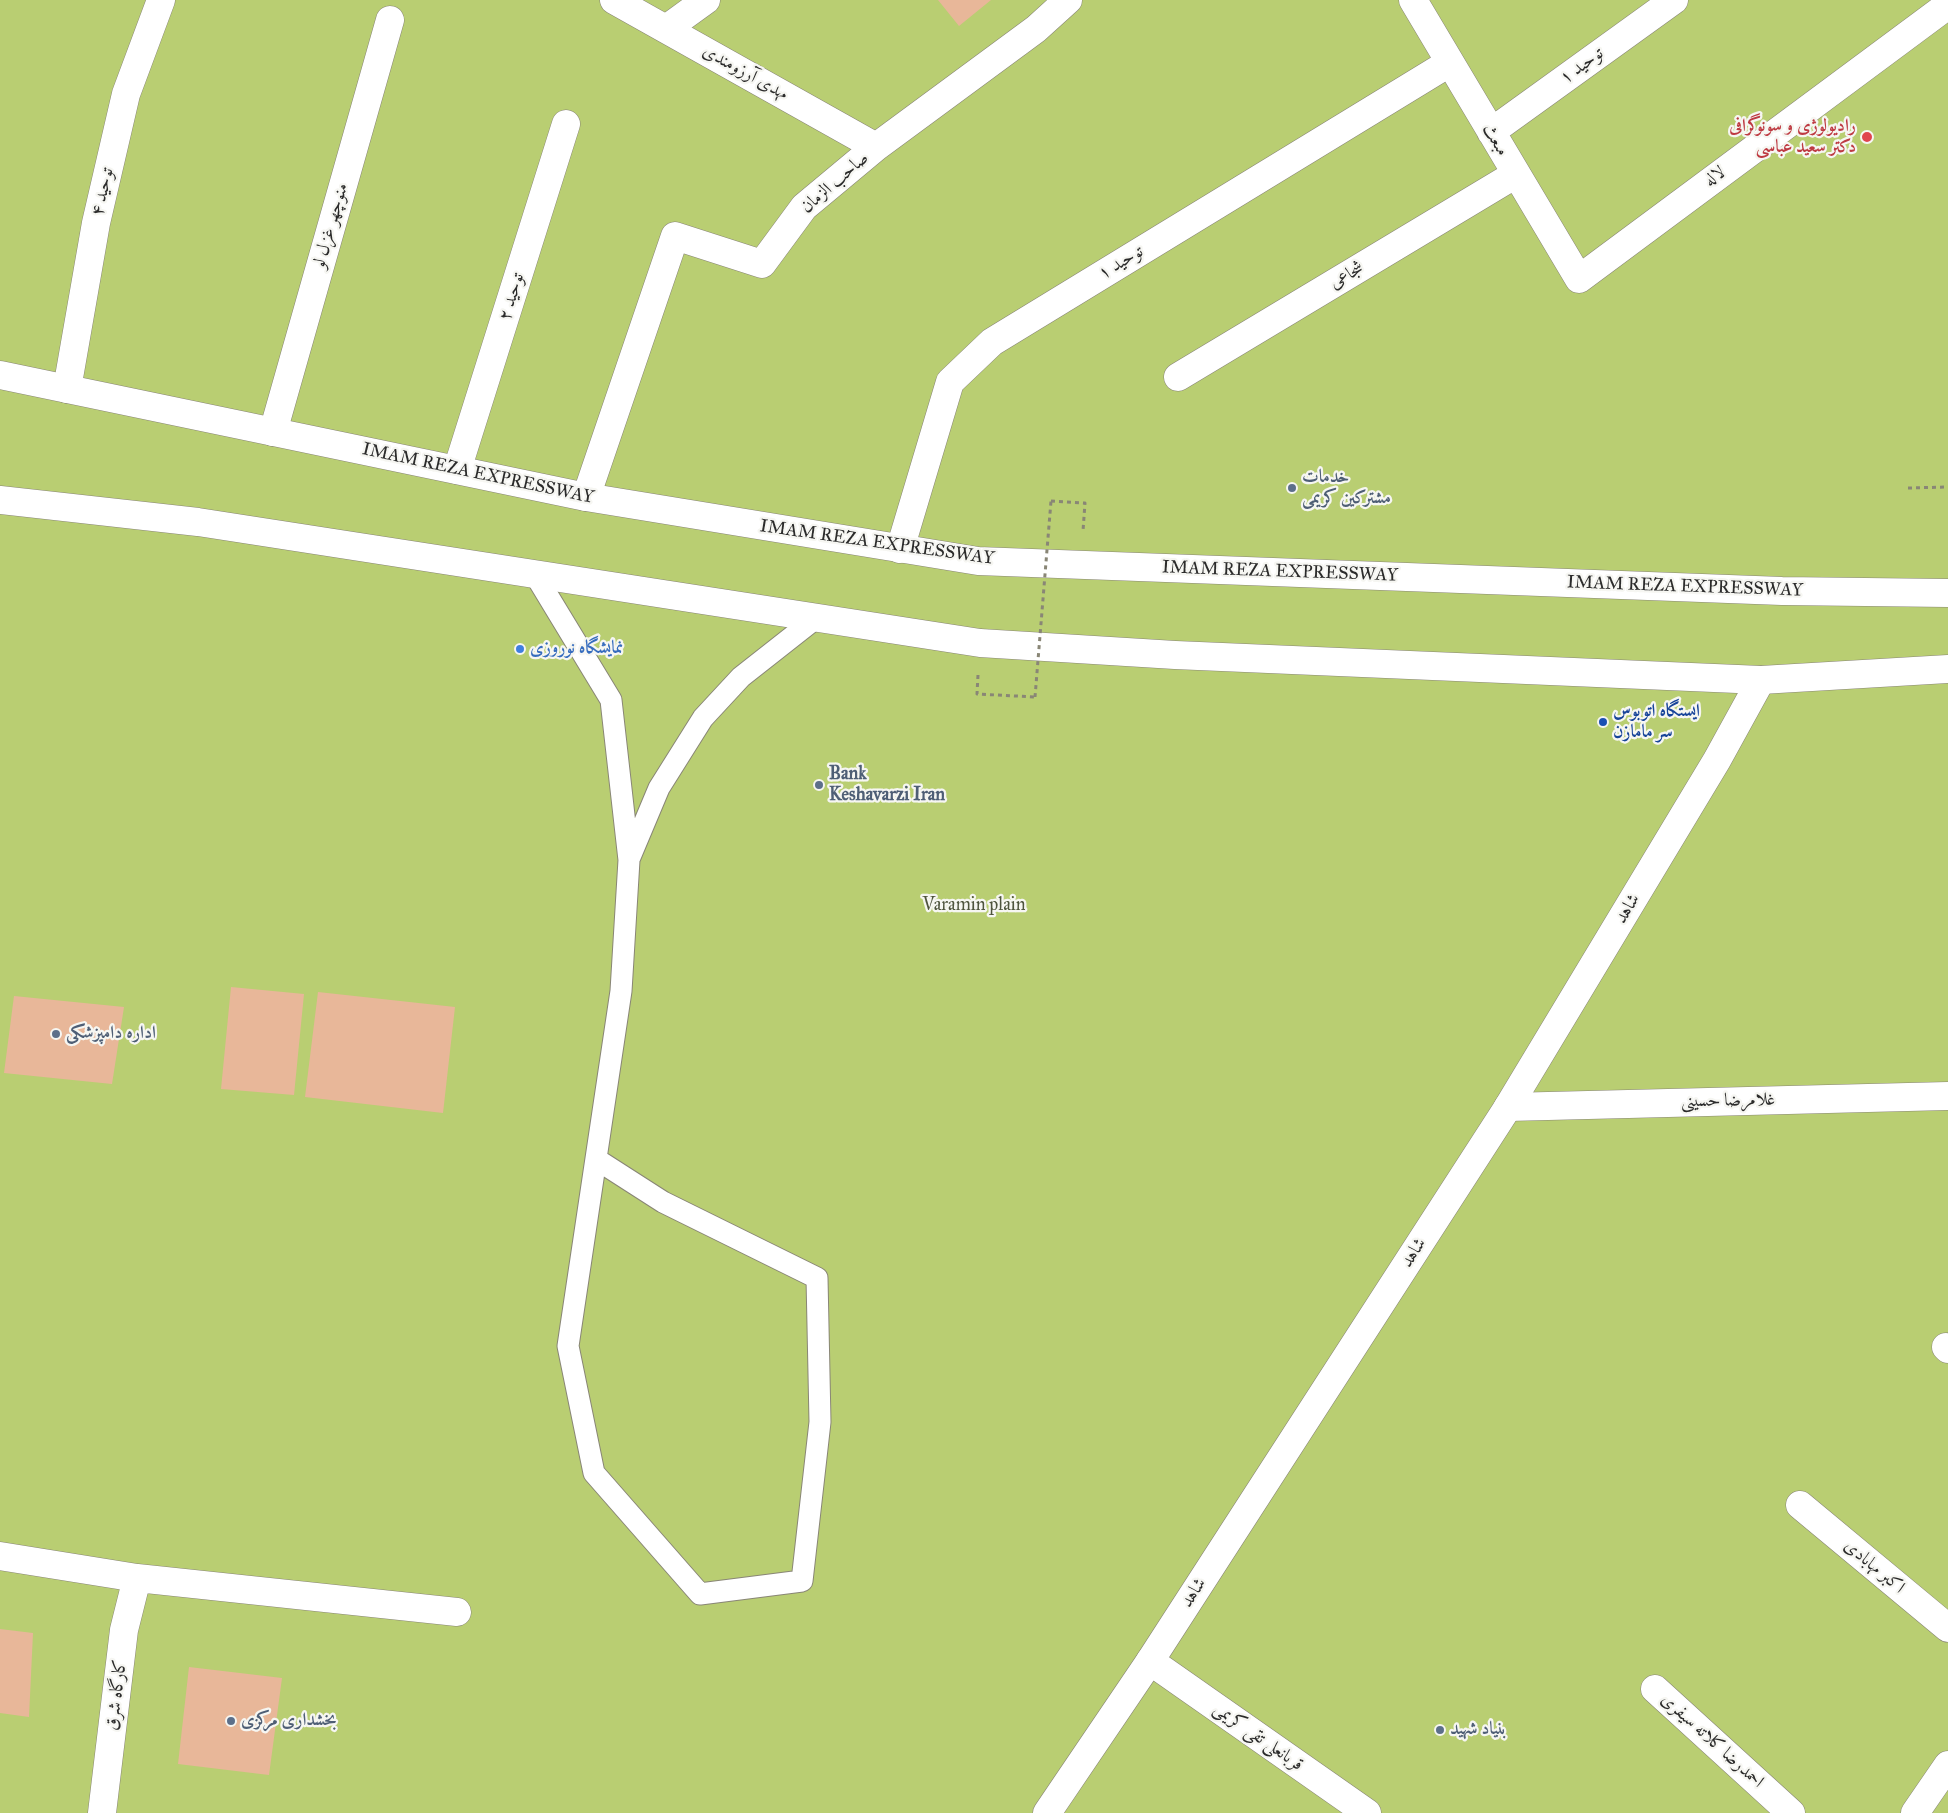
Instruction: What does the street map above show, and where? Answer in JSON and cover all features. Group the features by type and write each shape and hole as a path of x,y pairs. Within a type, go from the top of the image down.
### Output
{"main road":[{"name":"توحید ۴","path":"67,389 96,223 126,94 161,0"},
{"name":"مهدی آرزومندی","path":"614,0 876,147"},
{"path":"666,29 706,0"},
{"name":"صاحب الزمان","path":"586,497 675,236 762,264 804,207 876,147 1036,29 1068,0"},
{"name":"مبعث","path":"1413,0 1579,279"},
{"name":"توحید ۱","path":"1490,132 1674,0"},
{"name":"لاله","path":"1579,279 1948,5"},
{"name":"منوچهر غزل لو","path":"273,432 390,20"},
{"name":"توحید ۱","path":"900,549 950,382 992,342 1449,63"},
{"name":"توحید ۲","path":"457,470 566,124"},
{"name":"شجاعی","path":"1178,377 1516,174"},
{"name":"IMAM REZA EXPRESSWAY","path":"0,375 586,497 978,561 1782,591 1948,593"},
{"path":"0,500 198,522 980,643 1175,655 1761,680 1948,669"},
{"name":"شاهد","path":"1047,1813 1150,1661 1508,1107 1712,768 1761,680"},
{"name":"غلامرضا حسینی","path":"1508,1107 1948,1096"},
{"name":"اکبر مهابادی","path":"1800,1505 1948,1628"},
{"path":"0,1556 137,1578 457,1612"},
{"name":"کارگاه شرق","path":"102,1813 124,1630 137,1578"},
{"name":"قربانعلی تقی کریمی","path":"1150,1661 1367,1813"},
{"name":"احمدرضا کلاته سیفری","path":"1655,1689 1791,1813"},
{"path":"1915,1813 1948,1767"}],"lane":[{"path":"534,573 611,700 629,860 621,991 568,1346 594,1473 700,1594 802,1581 820,1422 817,1278 663,1202 596,1159"},
{"path":"629,860 659,788 703,718 741,677 816,618"}],"path":[{"path":"1908,488 1948,487"},
{"path":"977,694 1035,696 1051,500 1085,503"}],"green space":[{"name":"Varamin plain","path":"0,0 1948,0 1948,1813 0,1813"}],"building":[{"path":"938,0 991,0 959,26"},
{"path":"231,987 304,994 294,1095 221,1089"},
{"path":"318,992 455,1007 443,1113 305,1097"},
{"path":"14,996 124,1007 112,1084 4,1073"},
{"path":"0,1629 33,1633 29,1717 0,1713"},
{"path":"189,1667 282,1678 269,1775 178,1764"}],"place":[{"name":"رادیولوژی و سونوگرافی دکتر سعید عباسی","path":"1867,137"},
{"name":"خدمات مشترکین کریمی","path":"1292,488"},
{"name":"نمایشگاه نوروزی","path":"520,649"},
{"name":"ایستگاه اتوبوس سر مامازن","path":"1603,722"},
{"name":"Bank Keshavarzi Iran","path":"819,785"},
{"name":"اداره دامپزشکی","path":"56,1034"},
{"name":"بخشداری مرکزی","path":"231,1721"},
{"name":"بنیاد شهید","path":"1440,1730"}]}
